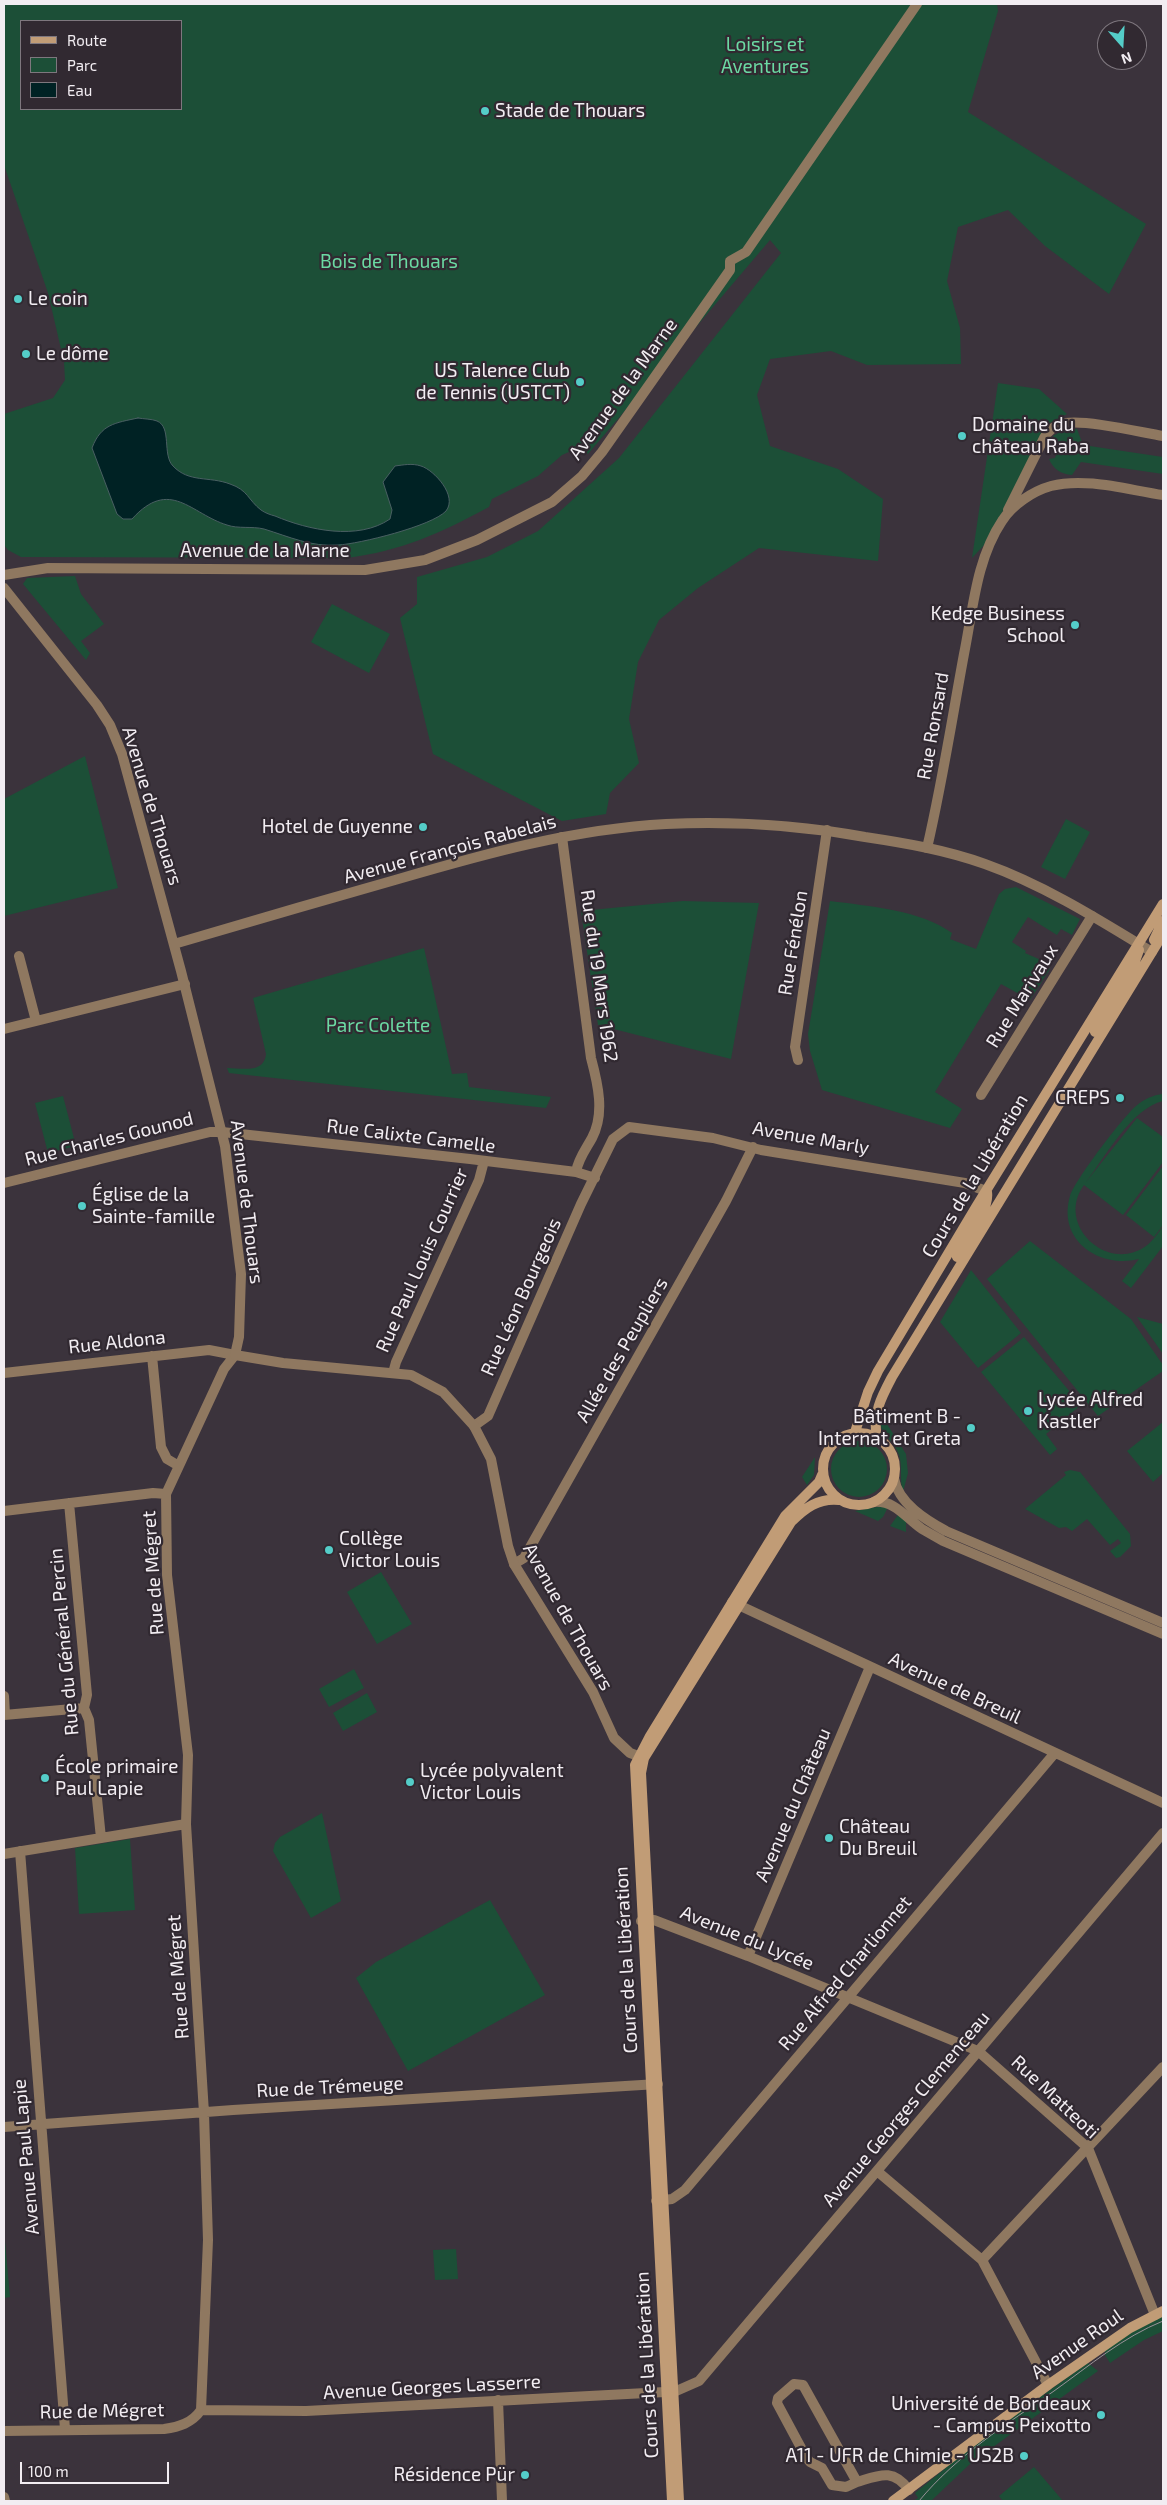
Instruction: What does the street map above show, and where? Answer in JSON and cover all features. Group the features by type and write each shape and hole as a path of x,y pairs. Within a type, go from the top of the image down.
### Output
{"main road":[{"name":"Cours de la Libération","path":"855,1432 868,1392 878,1371 986,1191 1163,904"},
{"path":"1152,952 1152,943 1163,921"},
{"name":"Cours de la Libération","path":"877,1436 875,1420 882,1397 1163,934"},
{"path":"1054,1112 1062,1086 1134,964 1138,954 1138,944"},
{"path":"948,1286 958,1257 987,1203 986,1191"},
{"path":"855,1432 877,1436 892,1453 895,1466 894,1478 887,1492 874,1502 858,1505 839,1500 828,1489 822,1475 823,1460 831,1444 855,1432"},
{"name":"Cours de la Libération","path":"672,2501 670,2392 645,1921 641,1757 735,1604 785,1516 819,1482 822,1475"},
{"name":"Cours de la Libération","path":"735,1604 795,1518 819,1501 839,1500"},
{"name":"Avenue Roul","path":"893,2501 1048,2385 1130,2328 1159,2313"},
{"name":"Cours de la Libération","path":"670,2392 680,2501"}],"street":[{"name":"Avenue de la Marne","path":"4,575 16,571 48,568 365,570 425,560 477,540 552,502 582,476 602,452 730,270 730,261 746,252 916,4"},
{"path":"1003,519 1044,438 1049,431 1058,425 1076,423 1163,436"},
{"name":"Rue Ronsard","path":"927,848 979,573 994,535 1003,519 1038,491 1067,484 1082,483 1163,495"},
{"name":"Avenue de Thouars","path":"4,588 97,706 115,736 135,796 222,1132 234,1209 241,1274 239,1337 235,1355 283,1364 411,1375 432,1384 443,1392 474,1426 490,1459 508,1546 514,1564 592,1692 614,1738 623,1748 641,1757"},
{"name":"Avenue François Rabelais","path":"174,944 468,858 562,837 655,825 691,824 764,824 827,830 951,853 1012,874 1044,888 1138,944"},
{"name":"Rue Fénélon","path":"798,1060 795,1047 827,830"},
{"name":"Rue du 19 Mars 1962","path":"562,837 592,1058 599,1092 600,1119 593,1137 580,1157 576,1172"},
{"name":"Rue Marivaux","path":"981,1095 1092,916"},
{"path":"1138,944 1152,952"},
{"path":"19,956 36,1021"},
{"path":"4,1029 185,984"},
{"name":"Avenue Marly","path":"629,1126 713,1138 753,1147 965,1183 986,1191"},
{"name":"Rue Léon Bourgeois","path":"474,1426 488,1416 613,1139 629,1126"},
{"name":"Rue Charles Gounod","path":"4,1183 210,1132 222,1132"},
{"name":"Rue Calixte Camelle","path":"222,1132 576,1172 595,1178"},
{"name":"Allée des Peupliers","path":"514,1564 524,1558 722,1208 753,1147"},
{"name":"Rue Paul Louis Courrier","path":"393,1373 396,1362 480,1180 484,1161"},
{"name":"Rue Aldona","path":"4,1373 209,1350 235,1355"},
{"name":"Rue de Mégret","path":"4,2430 172,2428 190,2421 201,2410 208,2240 204,2113 186,1824 188,1755 167,1576 166,1494 224,1369 235,1355"},
{"path":"152,1356 161,1446 167,1459 179,1466"},
{"path":"894,1478 897,1490 903,1499 929,1522 1103,1602 1163,1634"},
{"path":"4,1511 153,1493 166,1494"},
{"path":"874,1502 881,1502 896,1507 922,1528 943,1541 1163,1623"},
{"name":"Rue du Général Percin","path":"69,1503 87,1695 84,1708 89,1720 101,1838"},
{"name":"Avenue de Breuil","path":"735,1604 1054,1754 1163,1803"},
{"name":"Avenue du Château","path":"748,1956 870,1667"},
{"path":"4,1696 5,1715 84,1708"},
{"name":"Rue Alfred Charlionnet","path":"660,2201 672,2199 685,2190 1054,1754"},
{"path":"4,1854 186,1824"},
{"name":"Avenue Georges Clemenceau","path":"670,2392 699,2381 708,2373 1163,1832"},
{"name":"Avenue Paul Lapie","path":"20,1852 65,2429"},
{"name":"Avenue du Lycée","path":"645,1921 748,1956 978,2051"},
{"name":"Rue Matteoti","path":"978,2051 1088,2148 1159,2313"},
{"path":"982,2260 1163,2067"},
{"name":"Rue de Trémeuge","path":"4,2127 654,2084"},
{"path":"877,2171 982,2260 1048,2385"},
{"path":"857,2482 803,2385 794,2384 778,2398 777,2403 806,2457 810,2462 822,2468 832,2485 846,2487 857,2482 890,2475 900,2478 909,2490"},
{"name":"Avenue Georges Lasserre","path":"201,2410 306,2411 670,2392"},
{"path":"498,2400 502,2501"},
{"path":"4,2497 5,2501"}],"green space":[{"name":"Bois de Thouars","path":"4,4 997,4 998,11 968,112 1146,224 1109,294 1045,246 1008,210 958,227 947,281 960,328 961,364 867,365 831,351 770,359 757,395 770,446 838,469 883,499 878,561 759,548 698,588 659,620 638,662 629,719 639,763 610,793 606,814 562,821 433,754 400,618 417,604 417,577 487,557 538,531 619,458 781,253 770,240 588,454 578,448 562,455 538,476 492,499 489,507 437,533 385,551 347,558 21,557 8,550 4,545 4,414 53,398 65,380 64,362 48,293 4,165"},
{"path":"998,383 1039,389 1067,414 1048,424 987,542 972,558"},
{"path":"1065,429 1077,429 1083,445 1163,457 1163,474 1081,462 1072,475 1061,472 1053,466 1049,459 1055,458 1058,449 1053,436"},
{"path":"75,576 81,594 104,624 81,641 90,653 86,660 23,584 27,578"},
{"path":"332,604 390,634 369,673 311,642"},
{"path":"85,756 118,888 4,916 4,799"},
{"path":"1066,819 1090,832 1065,879 1041,867"},
{"path":"1016,887 1080,919 1072,935 1061,929 1057,935 1028,917 1012,942 1026,951 1025,953 1041,960 1039,963 1050,969 1030,1000 1001,984 935,1092 962,1109 950,1128 822,1090 810,1051 808,1034 830,901 877,907 910,914 939,925 952,933 950,939 976,949 999,894 1005,889"},
{"path":"683,901 759,903 731,1059 598,1025 581,911"},
{"name":"Parc Colette","path":"424,948 452,1074 467,1073 469,1087 551,1097 546,1108 229,1073 227,1068 245,1069 261,1065 266,1054 253,998"},
{"path":"1163,1094 1163,1101 1152,1105 1130,1123 1086,1182 1137,1118 1163,1137 1163,1162 1123,1215 1084,1185 1077,1200 1076,1215 1081,1229 1090,1241 1102,1249 1116,1254 1131,1253 1146,1246 1163,1226 1163,1246 1131,1288 1122,1281 1139,1259 1110,1260 1096,1255 1085,1248 1076,1238 1070,1226 1068,1212 1070,1196 1089,1164 1129,1113 1145,1099"},
{"path":"63,1096 76,1146 48,1153 35,1103"},
{"path":"1163,1166 1163,1225 1154,1237 1126,1215"},
{"path":"1030,1241 1131,1319 1163,1365 1163,1371 1098,1416 987,1279"},
{"path":"971,1270 1021,1333 978,1368 940,1322"},
{"path":"1137,1317 1163,1324 1163,1354"},
{"path":"1024,1337 1081,1405 1046,1434 1057,1449 1050,1455 981,1372"},
{"path":"885,1421 906,1454 908,1473 903,1492 899,1455 880,1424"},
{"path":"1163,1422 1163,1473 1153,1482 1127,1451"},
{"path":"859,1441 874,1446 882,1454 887,1469 882,1484 874,1492 859,1497 844,1492 836,1484 831,1469 836,1454 844,1446"},
{"path":"815,1457 814,1475 807,1485 802,1477"},
{"path":"1070,1470 1080,1472 1130,1534 1131,1546 1120,1557 1116,1558 1110,1551 1121,1543 1118,1539 1110,1545 1087,1519 1072,1531 1066,1527 1059,1528 1025,1509 1066,1475 1064,1472"},
{"path":"888,1507 883,1517 878,1521 855,1511"},
{"path":"898,1515 906,1520 906,1532 890,1526"},
{"path":"381,1572 412,1624 377,1644 347,1592"},
{"path":"354,1669 364,1688 329,1707 319,1689"},
{"path":"367,1693 377,1712 343,1731 333,1713"},
{"path":"322,1813 341,1901 311,1918 273,1851 275,1843 280,1837"},
{"path":"130,1839 135,1910 79,1914 75,1848"},
{"path":"490,1900 545,1995 408,2071 356,1978 376,1962"},
{"path":"4,2241 10,2297 4,2298"},
{"path":"456,2249 458,2279 435,2280 433,2250"},
{"path":"1163,2316 1163,2331 1144,2340 1110,2363 1105,2355 1105,2350 1140,2327"},
{"path":"1088,2363 1098,2371 971,2463 931,2501 913,2501 918,2498 915,2493 985,2436"},
{"path":"1034,2467 1063,2501 1003,2501 999,2496"}],"water":[{"path":"138,418 155,420 162,424 166,435 170,461 179,471 193,477 236,486 268,514 302,525 333,531 363,530 377,526 390,519 392,510 383,482 395,466 408,464 426,468 438,478 447,491 449,505 446,511 438,517 411,528 378,538 338,545 310,543 259,528 231,526 214,520 180,502 169,500 158,501 146,507 132,519 123,519 117,514 92,448 104,429 116,423"}],"tram line":[{"path":"919,2501 949,2469 1000,2428 1120,2344 1163,2321"}],"place":[{"name":"Stade de Thouars","path":"485,111"},
{"name":"Le coin","path":"18,299"},
{"name":"Le dôme","path":"26,354"},
{"name":"US Talence Club de Tennis (USTCT)","path":"580,382"},
{"name":"Domaine du château Raba","path":"962,436"},
{"name":"Kedge Business School","path":"1075,625"},
{"name":"Hotel de Guyenne","path":"423,827"},
{"name":"CREPS","path":"1120,1098"},
{"name":"Église de la Sainte-famille","path":"82,1206"},
{"name":"Lycée Alfred Kastler","path":"1028,1411"},
{"name":"Bâtiment B - Internat et Greta","path":"971,1428"},
{"name":"Collège Victor Louis","path":"329,1550"},
{"name":"École primaire Paul Lapie","path":"45,1778"},
{"name":"Lycée polyvalent Victor Louis","path":"410,1782"},
{"name":"Château Du Breuil","path":"829,1838"},
{"name":"Université de Bordeaux - Campus Peixotto","path":"1101,2415"},
{"name":"A11 - UFR de Chimie - US2B","path":"1024,2456"},
{"name":"Résidence Pür","path":"525,2475"}],"park label":[{"name":"Loisirs et Aventures","path":"765,56"}]}
